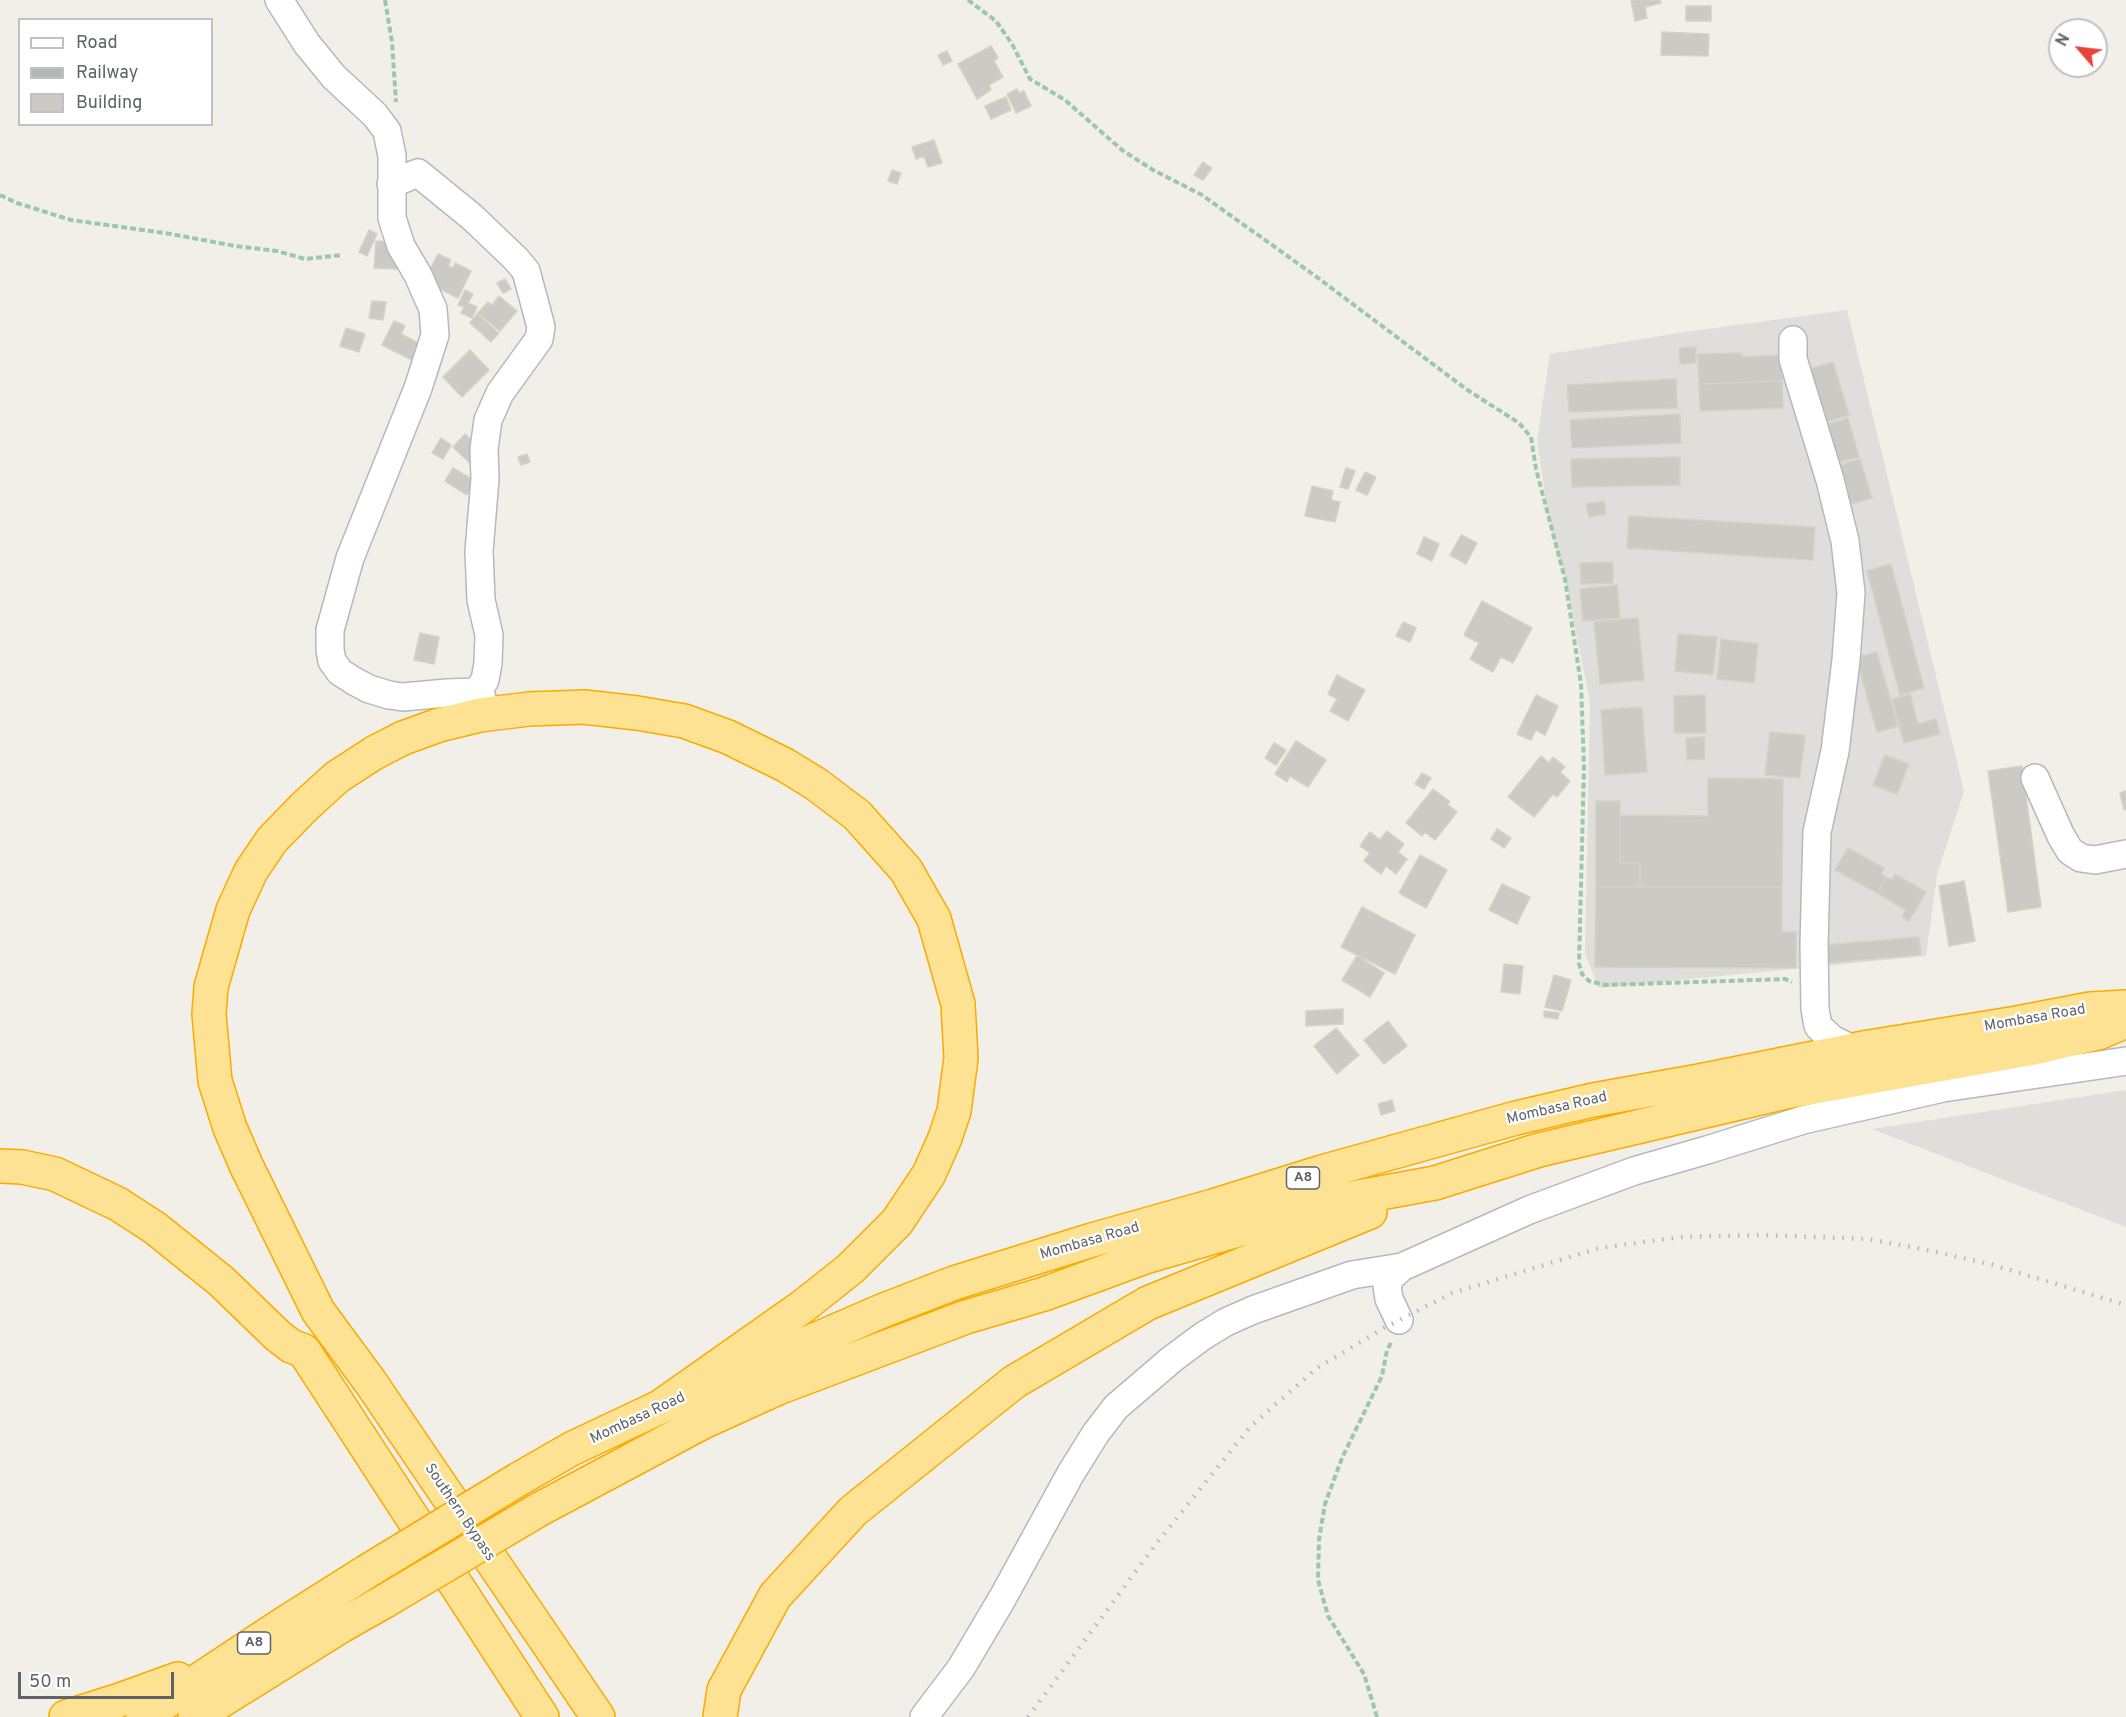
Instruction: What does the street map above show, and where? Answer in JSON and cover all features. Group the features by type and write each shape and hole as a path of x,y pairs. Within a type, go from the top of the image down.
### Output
{"highway":[{"name":"Southern Bypass","path":"598,1717 371,1383 318,1311 246,1165 230,1128 215,1081 209,1014 211,987 233,910 251,871 272,840 337,777 374,753 403,738 439,725 479,704 529,709 584,707 684,721 728,737 785,765 816,784 857,815 906,870 934,919 952,979 958,1004 961,1050 954,1111 929,1174 913,1199 897,1222 850,1269 802,1307 660,1407"},
{"name":"Mombasa Road","path":"143,1717 366,1572 571,1449 660,1407 954,1283 1092,1239 1516,1118 1854,1050 2090,1009 2126,1007"},
{"name":"Mombasa Road","path":"195,1717 341,1626 540,1509 703,1422 778,1389 966,1317 1044,1294 1145,1257 1342,1200 1435,1183 1539,1150 1775,1095 2034,1047 2098,1033 2126,1021"},
{"path":"0,1166 22,1167 56,1174 118,1204 155,1228 214,1275 278,1336 291,1346 304,1351 542,1717"},
{"path":"720,1717 724,1690 775,1596 853,1511 1014,1382 1148,1303 1435,1183"},
{"path":"66,1717 117,1701 231,1659"}],"street":[{"path":"279,0 307,44 334,77 375,115 387,131 392,156 391,184 392,218 401,246 418,275 433,309 435,335 415,396 350,558 330,630 332,661 340,672 369,689 389,695 479,704 488,663 489,635 481,600 478,551 488,420 500,393 538,339 541,327 526,271 472,217 418,173 391,184"},
{"path":"1792,340 1792,358 1830,480 1845,541 1851,593 1835,751 1817,832 1814,993 1818,1026 1832,1039 1854,1050"},
{"path":"2035,777 2070,851 2081,858 2095,860 2126,854"},
{"path":"924,1717 961,1668 1096,1433 1116,1407 1172,1359 1226,1322 1253,1310 1352,1275 1402,1267 1529,1210 1634,1171 1803,1120 1943,1088 2126,1061"},
{"path":"1399,1320 1389,1299 1387,1286 1390,1278 1402,1267"}],"path":[{"path":"385,0 396,77 396,109 387,131"},
{"path":"968,0 996,21 1012,44 1030,79 1065,100 1122,150 1153,170 1202,195 1314,275 1466,389 1519,423 1531,437 1536,469 1565,579 1581,684 1584,767 1579,964 1582,974 1589,981 1605,985 1785,979 1814,993"},
{"path":"0,195 17,203 71,220 277,251 305,259 342,255"},
{"path":"1377,1717 1364,1674 1328,1616 1318,1580 1318,1539 1324,1504 1338,1467 1383,1376 1387,1350 1398,1333 1399,1320"}],"shaded area":[{"path":"1847,310 1964,791 1937,875 1926,956 1599,988 1585,954 1590,702 1565,579 1549,521 1537,441 1550,354 1685,332"},
{"path":"2126,1090 2126,1227 1872,1129"}],"building":[{"path":"1631,0 1660,0 1661,3 1645,7 1647,18 1635,21"},
{"path":"1686,6 1711,6 1711,21 1686,21"},
{"path":"1662,32 1709,34 1708,56 1661,55"},
{"path":"991,46 998,58 994,61 1003,77 989,85 991,90 977,99 958,64"},
{"path":"947,51 952,61 943,65 938,55"},
{"path":"1017,89 1019,93 1024,91 1031,106 1016,113 1007,94"},
{"path":"1006,97 1011,110 991,119 985,106"},
{"path":"934,140 942,163 928,167 924,156 916,159 912,147"},
{"path":"1203,162 1212,168 1203,180 1194,175"},
{"path":"892,170 901,173 897,184 888,181"},
{"path":"369,230 377,234 367,256 359,252"},
{"path":"376,241 393,242 392,258 398,258 398,269 374,268"},
{"path":"438,254 451,260 448,266 453,268 455,263 471,271 458,298 424,281"},
{"path":"505,279 511,289 503,293 497,283"},
{"path":"465,290 473,294 468,303 477,307 472,318 461,313 464,307 458,305"},
{"path":"499,296 517,311 500,331 478,313 488,302 492,305"},
{"path":"372,301 386,302 383,320 369,318"},
{"path":"477,314 499,333 491,342 470,323"},
{"path":"394,321 405,326 401,334 424,346 416,362 382,345"},
{"path":"346,328 365,334 359,352 340,346"},
{"path":"1696,347 1696,363 1680,364 1679,348"},
{"path":"470,350 489,370 462,397 443,377"},
{"path":"1742,353 1742,357 1781,355 1782,381 1699,384 1698,354"},
{"path":"1833,362 1849,415 1820,424 1805,370"},
{"path":"1676,379 1677,408 1569,412 1567,385"},
{"path":"1782,381 1783,408 1700,411 1699,384"},
{"path":"1680,414 1681,443 1572,448 1570,420"},
{"path":"1848,418 1859,457 1832,464 1822,426"},
{"path":"465,434 483,451 471,464 453,447"},
{"path":"441,438 451,445 443,459 432,453"},
{"path":"527,454 530,462 521,465 518,457"},
{"path":"1680,457 1680,485 1572,487 1571,459"},
{"path":"1860,459 1872,498 1844,506 1833,467"},
{"path":"453,468 475,481 467,495 445,481"},
{"path":"1346,468 1355,471 1348,489 1340,487"},
{"path":"1365,472 1376,477 1367,495 1356,490"},
{"path":"1312,486 1333,491 1331,500 1340,502 1335,522 1305,516"},
{"path":"1604,501 1606,514 1589,517 1586,504"},
{"path":"1629,516 1815,527 1813,560 1627,548"},
{"path":"1461,535 1477,543 1466,564 1450,555"},
{"path":"1424,537 1439,544 1432,561 1417,554"},
{"path":"1613,562 1613,583 1581,584 1580,563"},
{"path":"1891,564 1924,688 1900,695 1867,571"},
{"path":"1617,585 1620,618 1583,621 1580,589"},
{"path":"1482,601 1532,628 1513,663 1501,657 1493,672 1470,659 1479,643 1464,635"},
{"path":"1638,618 1644,680 1600,684 1594,622"},
{"path":"1403,622 1416,628 1410,642 1396,636"},
{"path":"420,633 439,637 434,664 414,660"},
{"path":"1678,634 1717,637 1713,675 1675,671"},
{"path":"1721,639 1758,644 1754,683 1717,679"},
{"path":"1877,652 1898,726 1877,732 1856,658"},
{"path":"1337,675 1365,690 1348,721 1330,711 1337,699 1328,694"},
{"path":"1910,694 1918,724 1936,719 1940,734 1904,743 1892,699"},
{"path":"1536,695 1558,706 1545,735 1536,730 1531,740 1517,734"},
{"path":"1705,695 1706,733 1674,733 1674,696"},
{"path":"1642,707 1647,772 1605,775 1601,710"},
{"path":"1770,732 1805,735 1800,778 1765,775"},
{"path":"1704,737 1705,759 1687,760 1686,738"},
{"path":"1296,741 1326,760 1308,787 1290,776 1287,782 1275,774"},
{"path":"1274,743 1286,750 1276,765 1265,758"},
{"path":"1885,755 1909,764 1897,794 1873,785"},
{"path":"1541,756 1549,763 1553,757 1565,767 1560,772 1570,781 1557,797 1553,794 1534,817 1508,797"},
{"path":"2022,766 2041,907 2008,912 1988,771"},
{"path":"1422,773 1431,778 1424,789 1415,784"},
{"path":"1708,778 1783,779 1782,887 1640,887 1640,863 1620,863 1620,815 1708,816"},
{"path":"1433,789 1450,802 1447,804 1457,812 1435,840 1425,832 1422,836 1406,823"},
{"path":"2126,791 2126,809 2124,810 2120,793"},
{"path":"1596,801 1620,801 1620,863 1640,863 1640,887 1596,887"},
{"path":"1497,829 1511,838 1504,848 1491,839"},
{"path":"1387,831 1404,844 1398,852 1407,859 1396,874 1386,866 1381,874 1364,861 1370,853 1360,846 1370,832 1380,840"},
{"path":"1848,848 1884,868 1881,874 1886,877 1877,893 1835,870"},
{"path":"1420,855 1447,870 1426,908 1399,893"},
{"path":"1895,874 1926,892 1909,921 1902,917 1906,910 1877,893 1886,877 1892,880"},
{"path":"1964,881 1975,941 1949,946 1939,886"},
{"path":"1502,884 1530,897 1517,924 1489,910"},
{"path":"1596,887 1782,887 1782,932 1796,932 1796,968 1595,967"},
{"path":"1362,907 1415,935 1395,974 1341,947"},
{"path":"1919,937 1921,955 1828,963 1826,945"},
{"path":"1357,956 1384,973 1370,997 1342,980"},
{"path":"1504,964 1523,966 1520,994 1501,992"},
{"path":"1554,975 1571,980 1562,1011 1545,1007"},
{"path":"1343,1009 1343,1024 1306,1026 1306,1011"},
{"path":"1544,1011 1559,1013 1558,1019 1544,1017"},
{"path":"1388,1021 1407,1046 1384,1064 1364,1040"},
{"path":"1336,1028 1359,1055 1337,1074 1314,1046"},
{"path":"1392,1100 1395,1111 1381,1115 1378,1104"}],"railway":[{"path":"1028,1717 1156,1544 1250,1427 1317,1368 1384,1328 1452,1293 1600,1248 1680,1237 1763,1235 1868,1239 1932,1251 1993,1265 2126,1305"}]}
